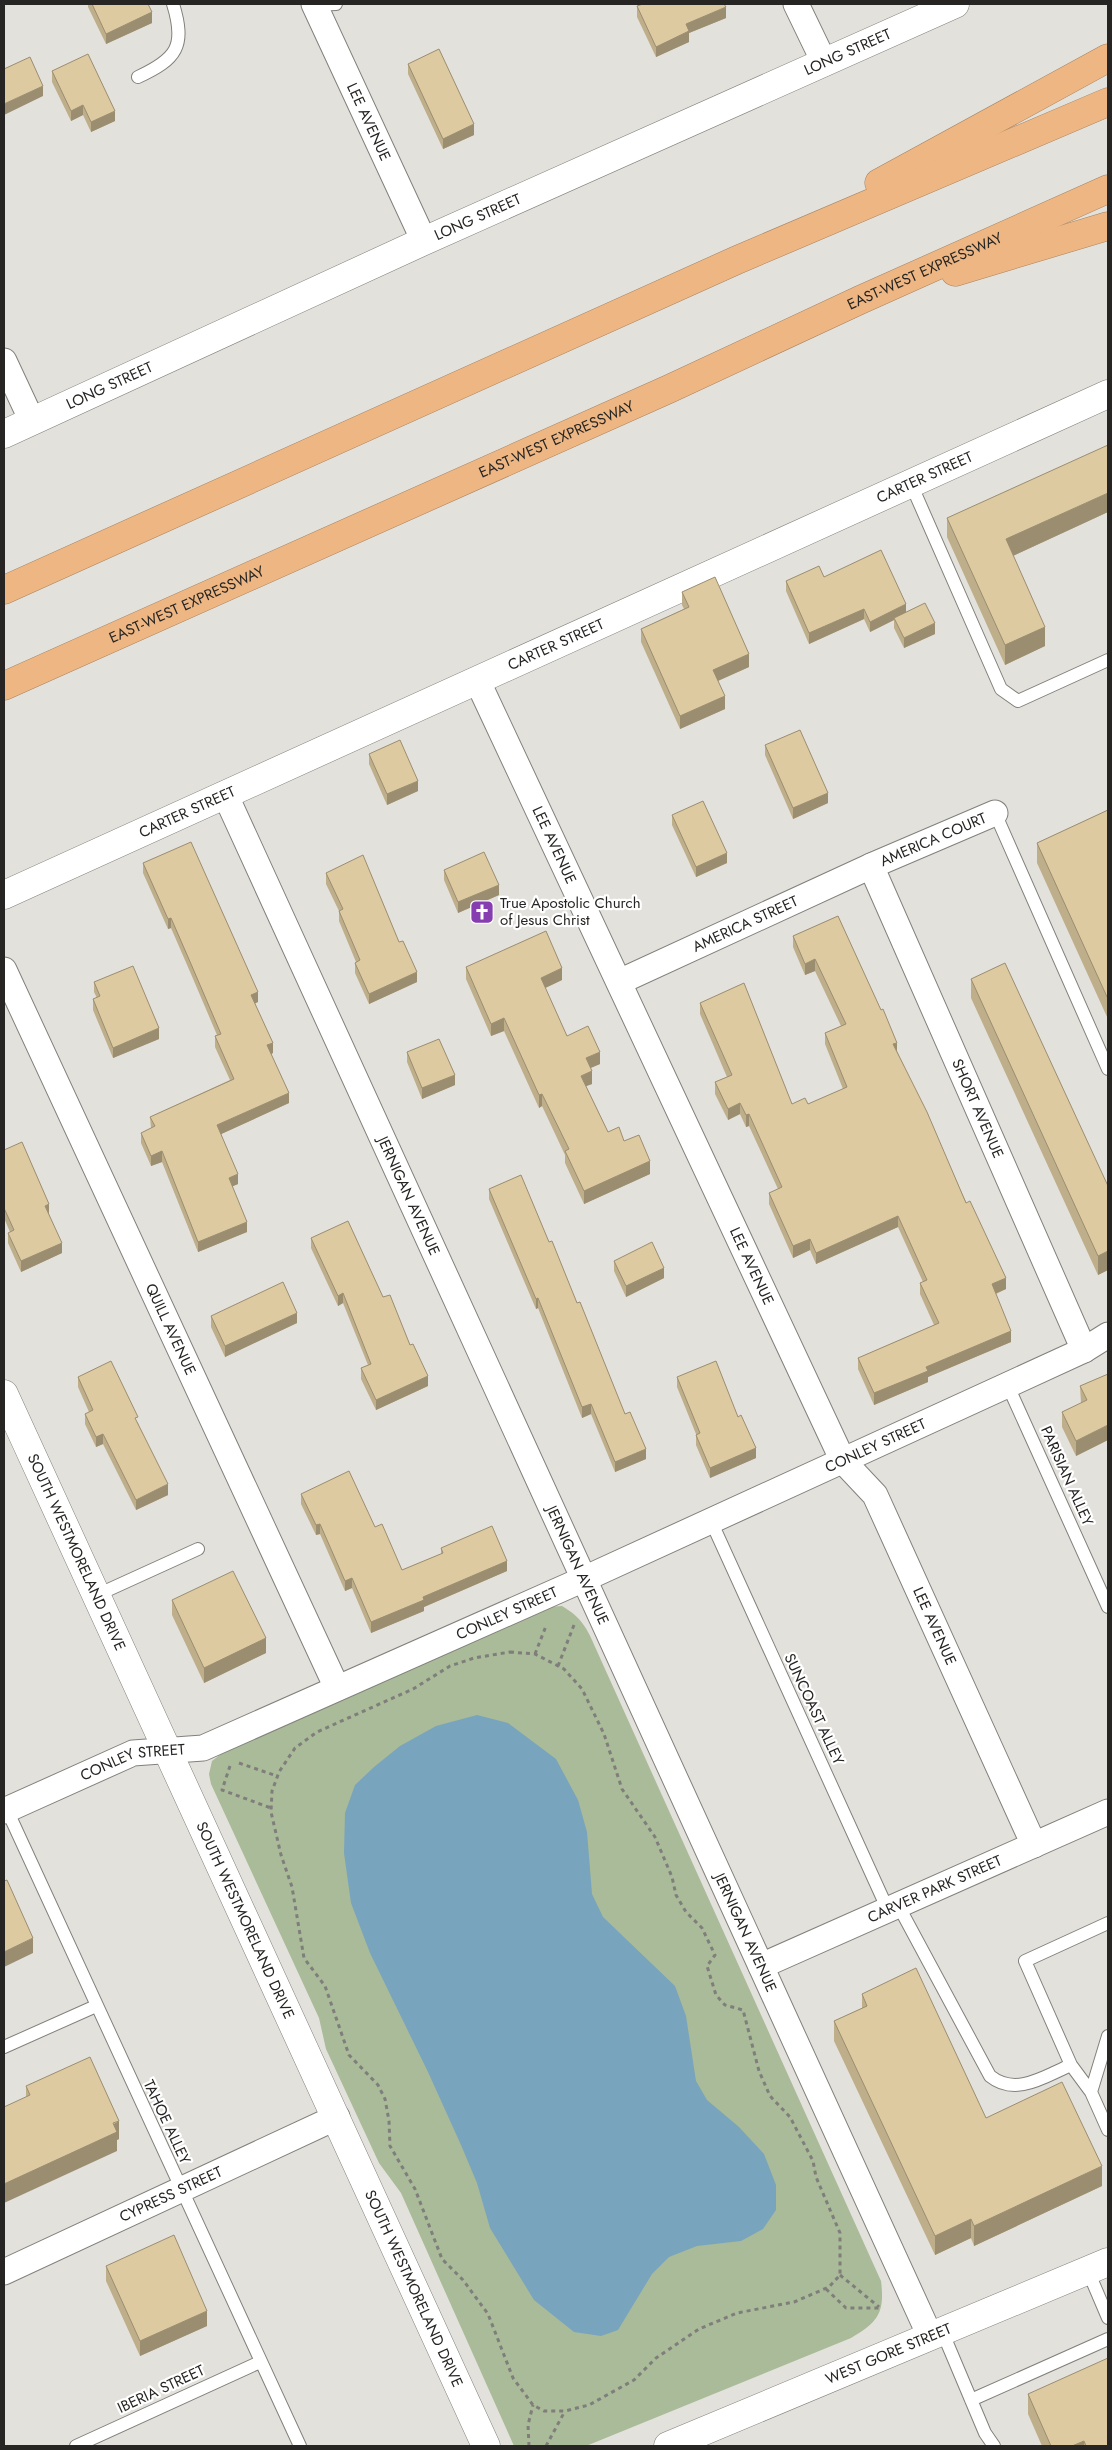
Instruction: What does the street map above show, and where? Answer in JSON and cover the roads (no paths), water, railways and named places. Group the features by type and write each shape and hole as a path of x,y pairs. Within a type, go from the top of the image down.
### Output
{"highway":[{"path":"737,260 1098,64"},
{"path":"4,590 737,260 1108,102"},
{"name":"EAST-WEST EXPRESSWAY","path":"4,686 660,393 860,300 1108,189"},
{"path":"860,300 1108,226"}],"street":[{"name":"LEE AVENUE","path":"322,4 424,240"},
{"path":"796,4 824,62"},
{"name":"LONG STREET","path":"4,434 424,240 955,4"},
{"path":"4,361 32,421"},
{"name":"CARTER STREET","path":"4,894 478,682 1108,394"},
{"name":"LEE AVENUE","path":"478,682 843,1461 875,1495 1034,1845"},
{"name":"JERNIGAN AVENUE","path":"225,794 761,1966 936,2334"},
{"name":"AMERICA COURT","path":"871,866 995,813"},
{"name":"AMERICA STREET","path":"619,982 871,866"},
{"name":"SHORT AVENUE","path":"871,866 1084,1350"},
{"name":"QUILL AVENUE","path":"4,970 337,1688"},
{"name":"CONLEY STREET","path":"5,1811 133,1753 203,1748 584,1579 1008,1386 1084,1350 1108,1335"},
{"name":"SOUTH WESTMORELAND DRIVE","path":"4,1394 337,2117 486,2446"},
{"name":"CARVER PARK STREET","path":"761,1966 1108,1812"},
{"name":"CYPRESS STREET","path":"4,2272 337,2117"},
{"name":"WEST GORE STREET","path":"668,2446 1098,2266"}],"lane":[{"path":"138,77 160,68 170,59 176,49 179,31 173,4"},
{"path":"911,484 1001,690 1018,701 1108,660"},
{"path":"995,813 1108,1069"},
{"name":"PARISIAN ALLEY","path":"1008,1386 1108,1607"},
{"name":"SUNCOAST ALLEY","path":"711,1521 893,1907 990,2076 998,2083 1018,2087 1071,2065"},
{"path":"97,1595 198,1548"},
{"name":"TAHOE ALLEY","path":"5,1811 300,2446"},
{"path":"1108,1923 1025,1961 1071,2065 1091,2092 1108,2130"},
{"path":"4,2047 96,2006"},
{"path":"1091,2092 1108,2036"},
{"path":"1098,2266 1108,2318"},
{"path":"936,2334 994,2446"},
{"path":"971,2400 1108,2339"},
{"name":"IBERIA STREET","path":"76,2446 260,2362"}],"water":[{"path":"477,1715 508,1723 556,1759 578,1800 587,1832 592,1894 603,1917 675,1986 686,2016 696,2081 707,2100 739,2127 764,2154 776,2185 776,2210 763,2229 741,2241 697,2246 669,2257 652,2274 618,2330 601,2336 574,2332 534,2300 490,2228 477,2183 461,2145 370,1953 351,1903 344,1853 345,1813 355,1785 400,1746 436,1726"}],"place":[{"name":"True Apostolic Church of Jesus Christ","path":"482,912"}]}
